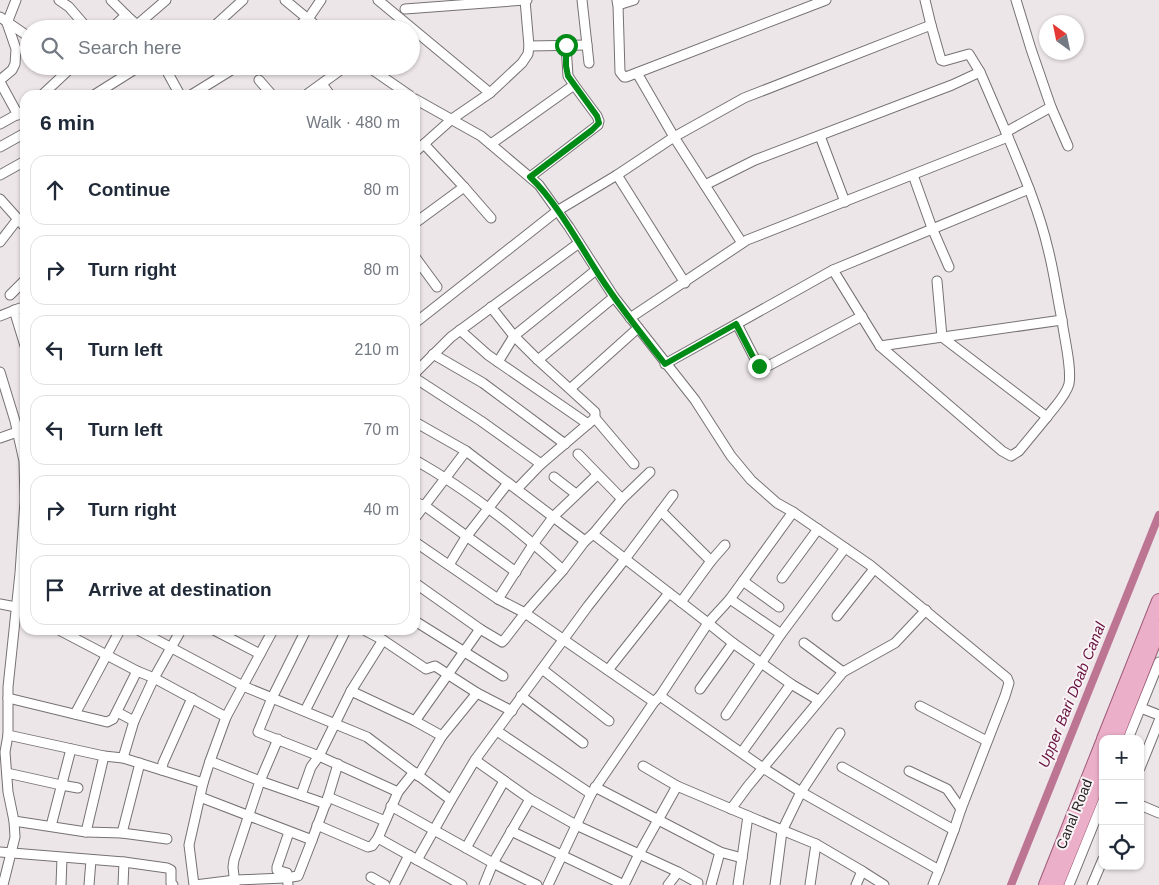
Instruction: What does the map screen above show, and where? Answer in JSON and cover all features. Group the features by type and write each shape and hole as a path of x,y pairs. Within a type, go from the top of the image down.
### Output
{"main road":[{"name":"Canal Road","path":"1105,735 1159,601"},
{"path":"1117,735 1159,628"},
{"name":"Canal Road","path":"1046,885 1099,750"},
{"name":"Canal Road","path":"1067,885 1099,789"}],"street":[{"path":"16,0 7,23 16,49 16,64 0,81 20,111"},
{"path":"59,0 80,20"},
{"path":"111,0 131,20"},
{"path":"145,20 166,0"},
{"path":"221,20 243,0"},
{"path":"285,0 308,19 321,0"},
{"path":"378,0 403,20"},
{"path":"407,20 405,4 526,0 529,46 528,54 522,63 490,93 452,119 420,148"},
{"path":"582,0 589,63"},
{"path":"634,0 617,3 620,72 624,77 826,0"},
{"path":"833,270 880,346 1002,451 1011,456 1019,451 1064,394 1068,384 1068,364 1062,320 1048,248 1029,189 980,72 969,54 944,61 941,60 925,0"},
{"path":"1016,0 1030,49 1051,107 1068,146"},
{"path":"121,20 126,15"},
{"path":"0,16 20,32"},
{"path":"420,318 557,211 617,175 674,137 744,98 931,25"},
{"path":"420,34 490,93"},
{"path":"530,177 598,125 597,116 568,76 566,45"},
{"path":"529,46 587,45"},
{"path":"705,185 755,160 952,85 980,72"},
{"path":"637,73 674,137 742,243"},
{"path":"48,90 61,75"},
{"path":"102,90 126,75"},
{"path":"169,75 177,90"},
{"path":"199,90 223,75"},
{"path":"313,90 334,75"},
{"path":"381,75 402,90"},
{"path":"259,80 268,90"},
{"path":"322,84 326,90"},
{"path":"491,144 574,85"},
{"path":"420,105 452,119 481,136 539,185 614,297 695,400 731,456 751,480 777,503 818,529 874,569 1007,678 1008,683 1005,696 933,885"},
{"path":"630,318 742,243 913,175 1007,134 1051,107"},
{"path":"0,124 20,113"},
{"path":"0,147 20,136"},
{"path":"820,136 845,202"},
{"path":"424,144 491,218"},
{"path":"0,175 20,165"},
{"path":"617,175 685,282"},
{"path":"913,175 949,268"},
{"path":"420,219 464,187"},
{"path":"665,364 833,270 1029,189"},
{"path":"0,199 20,218"},
{"path":"0,242 20,220"},
{"path":"420,368 460,330 579,243"},
{"path":"420,263 437,287"},
{"path":"498,362 514,336 596,270"},
{"path":"937,281 942,337 1046,417"},
{"path":"10,295 20,285"},
{"path":"538,360 614,297"},
{"path":"491,307 514,336 593,409 596,414 592,421 541,464 517,489"},
{"path":"0,316 20,308"},
{"path":"14,310 20,330"},
{"path":"736,324 757,363 768,366 862,316"},
{"path":"880,346 1062,320"},
{"path":"570,388 638,328"},
{"path":"460,330 498,362 592,421 634,464"},
{"path":"434,354 483,383 565,444"},
{"path":"0,372 20,444"},
{"path":"420,381 481,421 541,464"},
{"path":"14,421 20,422"},
{"path":"420,425 466,451 585,541"},
{"path":"0,438 17,432"},
{"path":"420,512 466,451"},
{"path":"578,454 622,499"},
{"path":"420,463 446,478 534,543 563,570"},
{"path":"420,587 480,630 503,641 585,541 622,499 650,472"},
{"path":"498,599 554,516 597,475"},
{"path":"554,477 576,494"},
{"path":"449,565 466,537 508,483"},
{"path":"394,885 434,830 475,760 673,495"},
{"path":"420,504 516,572"},
{"path":"661,511 711,561"},
{"path":"548,885 593,791 708,623 730,599 793,512"},
{"path":"782,578 818,529"},
{"path":"593,534 733,643 791,684 818,700"},
{"path":"420,545 498,599 525,613 608,670 742,752 800,792 939,870"},
{"path":"681,602 724,545"},
{"path":"726,715 781,634 845,548"},
{"path":"837,616 874,569"},
{"path":"742,581 779,607"},
{"path":"3,885 15,837 14,821 4,792 7,773 3,751 8,735 8,698 4,686 20,589"},
{"path":"608,670 669,593"},
{"path":"730,599 781,634"},
{"path":"0,604 20,610"},
{"path":"732,809 842,672 895,643 926,610"},
{"path":"420,624 503,676"},
{"path":"415,720 446,674 480,630"},
{"path":"68,635 226,717"},
{"path":"76,714 117,635"},
{"path":"148,635 243,686 367,737 450,800"},
{"path":"123,758 134,721 154,678 178,635"},
{"path":"224,635 260,654"},
{"path":"270,635 226,717 203,783 189,845 195,885 235,882 288,882 300,874 338,764"},
{"path":"304,635 272,698 258,732 338,764 398,792"},
{"path":"305,711 343,635"},
{"path":"374,635 426,670 435,666 476,693 512,712"},
{"path":"301,795 312,767 351,691 383,640"},
{"path":"700,689 733,643"},
{"path":"804,643 842,672"},
{"path":"1130,735 1159,662"},
{"path":"542,669 609,721"},
{"path":"8,698 107,722 113,719 137,671"},
{"path":"742,752 791,684"},
{"path":"351,691 415,720 442,736"},
{"path":"317,825 368,847 372,846 378,838 398,792 416,774 442,736 476,693"},
{"path":"522,696 583,743"},
{"path":"162,770 163,763 192,698"},
{"path":"920,706 987,741"},
{"path":"1141,708 1159,715"},
{"path":"117,712 134,721"},
{"path":"1144,758 1159,721"},
{"path":"497,731 593,791 657,820 720,852 742,858"},
{"path":"775,885 782,831 800,792 840,733"},
{"path":"8,735 104,756 123,758 203,783"},
{"path":"235,882 234,860 260,781 278,739"},
{"path":"51,826 71,749"},
{"path":"86,832 104,756"},
{"path":"475,760 530,799 576,825 698,883"},
{"path":"210,761 260,781 301,795 327,800 385,821"},
{"path":"122,832 140,764"},
{"path":"643,766 677,786 816,844 884,885"},
{"path":"842,767 954,830"},
{"path":"909,771 947,789 961,809"},
{"path":"7,773 61,786 78,788"},
{"path":"466,848 504,781"},
{"path":"511,831 624,885 657,820 677,786"},
{"path":"200,796 312,840"},
{"path":"484,885 493,864 530,799"},
{"path":"391,806 493,864 537,885"},
{"path":"1144,807 1159,813"},
{"path":"1067,885 1099,810"},
{"path":"738,885 748,816"},
{"path":"14,821 86,832 122,832 167,839"},
{"path":"288,882 286,873 277,870 276,867 289,832"},
{"path":"378,838 462,885"},
{"path":"810,885 816,844"},
{"path":"0,852 124,862 169,869 173,885"},
{"path":"711,885 720,852"},
{"path":"61,885 62,858"},
{"path":"89,885 91,860"},
{"path":"123,885 124,862"},
{"path":"1092,885 1099,868"},
{"path":"856,885 862,871"},
{"path":"668,885 678,872"},
{"path":"371,877 385,885"}],"waterway":[{"name":"Upper Bari Doab Canal","path":"1011,885 1159,515"}],"route":[{"path":"566,45 568,76 597,116 599,123 530,177 539,185 569,227 604,283 665,364 736,324 759,366"}]}
